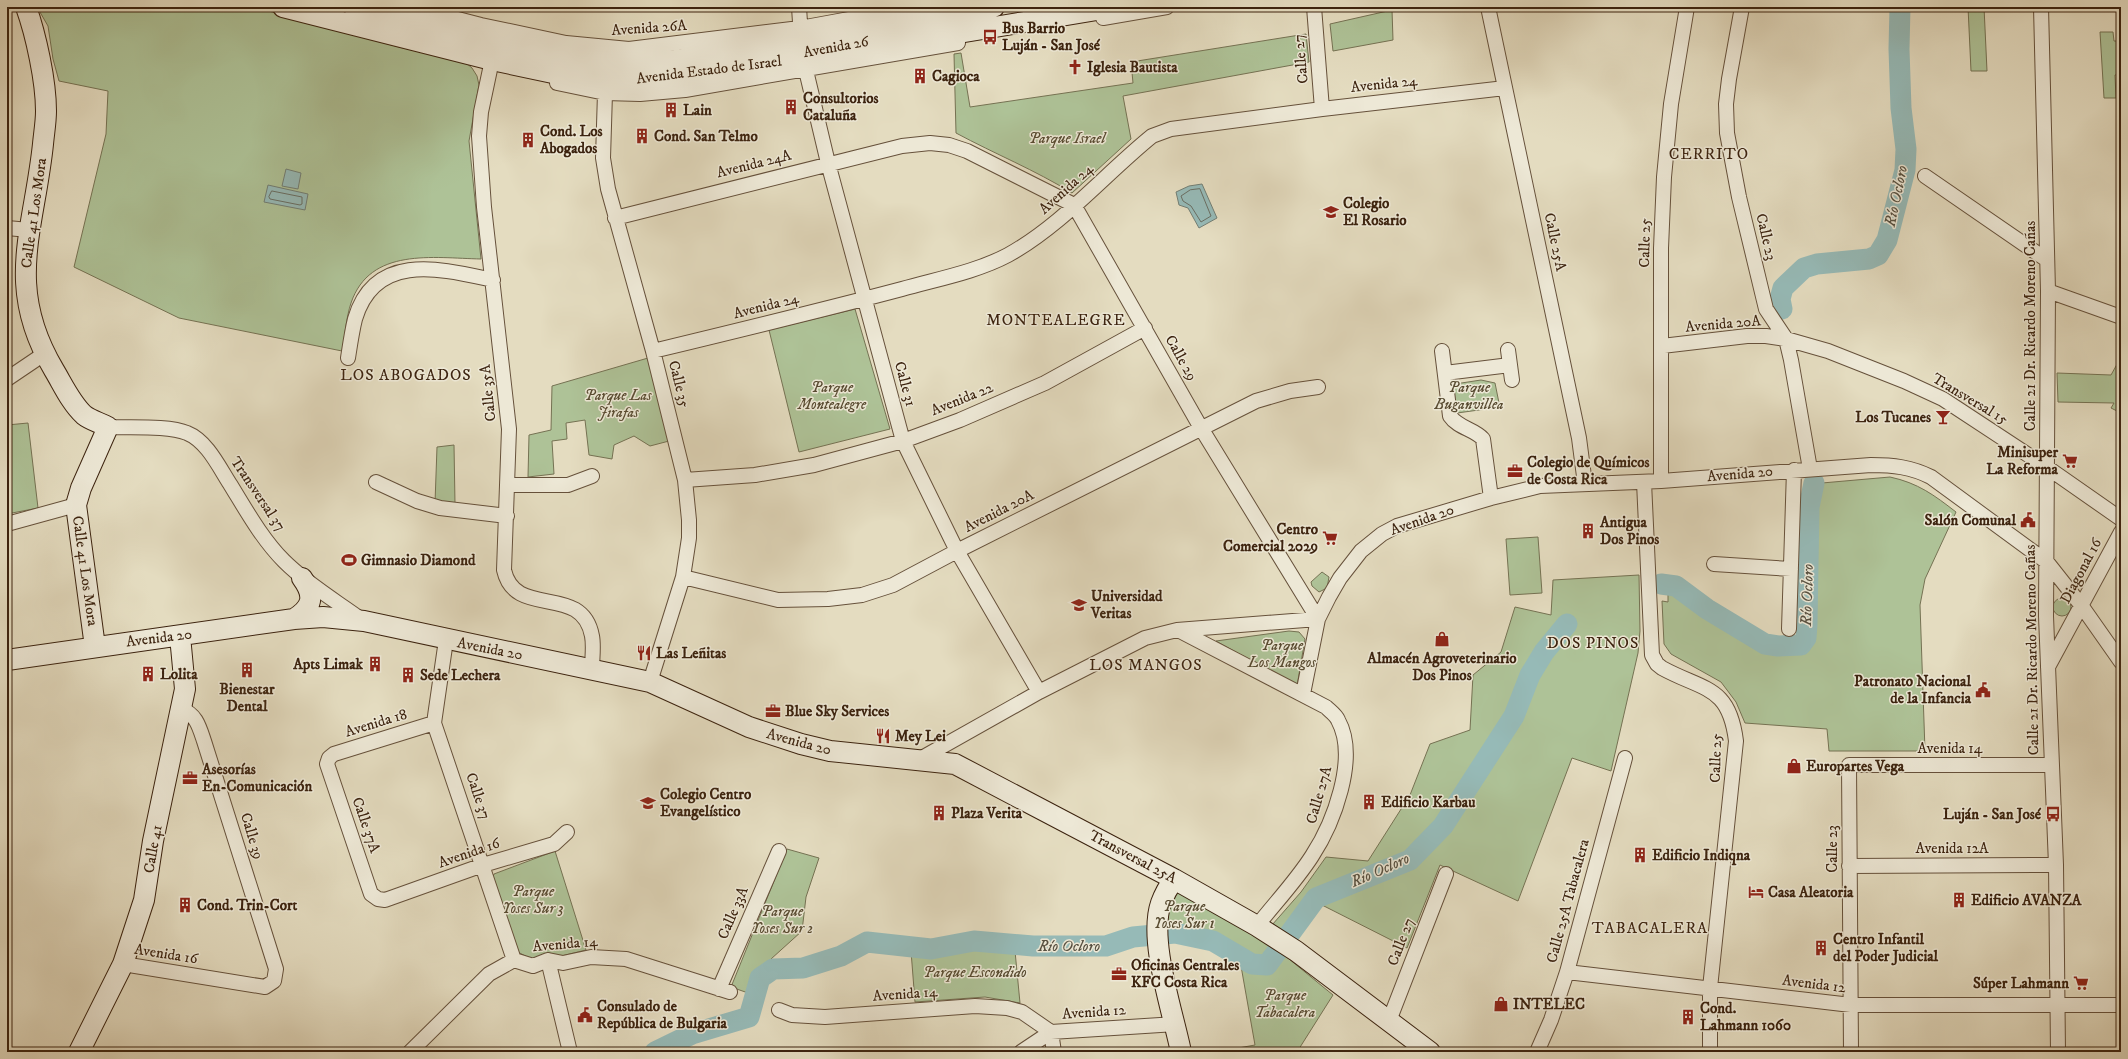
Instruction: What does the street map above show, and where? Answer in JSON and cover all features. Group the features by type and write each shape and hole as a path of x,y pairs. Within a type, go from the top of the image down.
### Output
{"main road":[{"name":"Calle 41 Los Mora","path":"26,7 44,85 46,111 41,163 29,230 24,270 26,300 44,354 69,395 85,415 108,427 81,488 76,505 95,647"},
{"name":"Avenida Estado de Israel","path":"283,7 492,60 567,76 641,80 740,69 804,64 990,29 1110,12 1127,7"},
{"name":"Avenida Estado de Israel","path":"354,7 542,53 603,62 641,63 676,60 800,33 994,7"},
{"path":"990,29 1018,32"},
{"path":"294,619 303,613 310,600 310,589 302,578"},
{"name":"Avenida 20","path":"7,660 294,619 323,617 364,622 650,682 749,727 801,744 837,752 920,759"},
{"name":"Calle 41","path":"79,1052 123,964 144,900 153,841 185,690 180,636"},
{"name":"Transversal 25A","path":"920,759 955,764 1174,878 1259,927 1296,951 1430,1052"},
{"path":"1174,878 1161,904 1158,921 1157,945 1182,1052"}],"street":[{"name":"Avenida 26A","path":"411,7 481,26 566,43 629,49 800,33 915,7"},
{"path":"799,7 800,33"},
{"name":"Avenida 26","path":"492,60 502,70 520,75 605,93 640,94 685,90 804,64 1018,32 1110,12 1167,7"},
{"name":"Calle 27","path":"1314,7 1322,108"},
{"name":"Calle 25A","path":"1488,7 1579,438 1585,484"},
{"name":"Calle 25","path":"1661,481 1661,248 1667,131 1688,7"},
{"name":"Calle 23","path":"1742,7 1726,104 1728,133 1739,197 1766,310 1786,339 1810,468"},
{"name":"Calle 21 Dr. Ricardo Moreno Cañas","path":"2041,7 2048,292 2048,668 2056,865 2058,1052"},
{"name":"Calle 35A","path":"492,60 481,112 479,136 484,207 509,429 507,516 503,558 504,570 508,584 519,595 565,605 581,613 587,621 592,636 592,670"},
{"name":"Calle 31","path":"804,64 828,163 903,441 957,551 1039,692"},
{"name":"Avenida 24","path":"653,351 865,299 977,268 1006,256 1032,241 1152,136 1171,129 1322,108 1505,88"},
{"name":"Calle 35","path":"605,93 602,158 615,218 653,351 686,480 689,532 683,577 650,682"},
{"name":"Avenida 24A","path":"615,218 828,163 902,146 930,143 949,145 967,151 1074,205"},
{"path":"1925,176 2047,260"},
{"name":"Calle 29","path":"1074,205 1201,428 1318,619"},
{"path":"7,228 29,230"},
{"path":"348,358 355,318 363,300 380,282 391,274 402,270 424,268 493,280"},
{"path":"2048,292 2121,317"},
{"name":"Avenida 22","path":"686,480 755,475 814,465 903,441 960,420 1045,383 1145,328"},
{"name":"Avenida 20A","path":"1662,346 1747,336 1786,339"},
{"name":"Transversal 15","path":"1786,339 1828,351 1904,381 1943,399 2048,468 2121,519"},
{"path":"1508,350 1512,380"},
{"path":"1442,351 1450,416 1483,439 1491,498"},
{"path":"7,379 44,354"},
{"path":"1445,373 1510,365"},
{"name":"Avenida 20A","path":"683,577 778,600 828,599 862,595 894,585 957,551 1256,401 1290,391 1318,387"},
{"name":"Transversal 37","path":"108,427 160,428 187,433 201,443 211,455 257,526 283,560 302,578 364,622"},
{"name":"Avenida 20","path":"1318,619 1333,590 1349,565 1361,551 1382,534 1412,521 1491,498 1540,486 1661,481 1810,468 1895,465 1916,470 1931,477 2047,562 2081,605 2121,662"},
{"path":"1789,629 1794,470"},
{"path":"508,485 568,485 592,476"},
{"path":"376,482 417,501 440,508 507,516"},
{"name":"Calle 25","path":"1644,482 1652,654 1657,664 1670,672 1713,691 1725,704 1734,730 1736,753 1710,988 1710,1052"},
{"path":"7,524 76,505"},
{"name":"Diagonal 16","path":"2048,668 2121,532"},
{"path":"1714,564 1791,570"},
{"path":"920,759 1039,692 1131,644 1145,638 1177,630 1318,619 1303,694"},
{"name":"Diagonal 16","path":"2071,626 2086,624 2096,627"},
{"name":"Calle 27A","path":"1177,630 1326,707 1338,718 1342,729 1345,743 1345,764 1335,810 1328,830 1312,857 1259,927"},
{"name":"Calle 37","path":"446,640 434,723 514,960"},
{"name":"Calle 39","path":"181,709 190,712 196,718 204,741 276,969 274,981"},
{"name":"Avenida 18","path":"329,758 334,754 434,723"},
{"path":"955,764 954,751 957,738"},
{"name":"Calle 37A","path":"329,758 327,764 371,894 378,899"},
{"name":"Calle 25A Tabacalera","path":"1537,1052 1551,1020 1567,972 1625,758"},
{"name":"Avenida 14","path":"1849,765 2051,764"},
{"name":"Calle 23","path":"1849,765 1852,1052"},
{"name":"Avenida 16","path":"378,899 386,900 483,865 554,844 567,832"},
{"name":"Calle 33A","path":"724,990 779,851"},
{"name":"Avenida 12A","path":"1849,866 2056,865"},
{"name":"Calle 27","path":"1389,1021 1446,874"},
{"name":"Avenida 14","path":"410,1052 489,974 514,960 533,966 548,960 563,963 591,957 626,959 724,990"},
{"path":"548,960 570,1052"},
{"name":"Avenida 16","path":"123,964 265,987 274,981"},
{"name":"Avenida 12","path":"1567,972 1851,1005 2121,1005"},
{"name":"Avenida 14","path":"779,1010 792,1015 825,1017 975,1006 1007,1008 1022,1012 1051,1032"},
{"name":"Avenida 12","path":"1021,1052 1051,1032 1176,1024"},
{"path":"1051,1032 1054,1052"}],"green space":[{"path":"37,7 254,7 399,47 465,62 472,68 477,76 479,85 469,141 481,259 424,258 405,260 388,264 373,272 360,285 351,303 342,351 179,318 74,267 106,134 108,91 59,81 53,59 48,26"},
{"path":"1968,7 1984,7 1987,71 1971,71"},
{"path":"1392,10 1393,40 1333,51 1330,24"},
{"path":"2100,32 2113,32 2114,41 2121,41 2121,74 2115,75 2116,98 2104,98"},
{"name":"Parque Israel","path":"1306,34 1309,62 1123,96 1131,139 1072,193 1044,177 956,133 954,54 961,53 970,107 1133,83 1131,62"},
{"name":"Parque Montealegre","path":"855,309 890,429 799,452 769,330"},
{"path":"2121,357 2121,413 2111,408 2114,403 2058,402 2057,373 2111,375"},
{"name":"Parque Las Jirafas","path":"648,358 669,441 650,446 634,436 614,445 612,459 589,455 585,420 566,423 567,439 552,441 554,474 528,477 529,435 551,430 552,386"},
{"name":"Parque Buganvillea","path":"1481,380 1495,383 1499,403 1486,404 1486,409 1450,414 1450,388 1455,384"},
{"path":"28,423 38,508 7,514 7,425"},
{"path":"454,445 455,504 435,503 437,447"},
{"path":"1890,477 1925,490 1956,512 1925,579 1920,605 1925,751 1829,751 1827,729 1745,723 1736,702 1721,682 1671,654 1664,644 1662,601 1668,602 1668,588 1680,593 1702,613 1760,645 1779,650 1803,649 1811,639 1813,510 1822,483"},
{"path":"1538,537 1542,593 1510,595 1506,539"},
{"path":"1322,572 1329,577 1327,588 1319,592 1312,586 1311,582"},
{"path":"1639,575 1640,631 1638,653 1611,771 1572,758 1518,901 1440,865 1407,948 1320,904 1295,940 1272,925 1301,892 1326,857 1368,861 1410,795 1430,744 1470,730 1473,675 1501,652 1515,607 1551,615 1553,580"},
{"path":"2058,598 2066,598 2071,603 2069,614 2066,616 2058,616 2053,611 2053,603"},
{"name":"Parque Los Mangos","path":"1289,631 1299,632 1305,639 1297,686 1216,641"},
{"name":"Parque Yoses Sur 2","path":"787,849 819,858 806,897 802,931 771,959 755,978 751,994 731,987"},
{"name":"Parque Yoses Sur 3","path":"555,851 586,950 537,962 512,949 492,880 494,874"},
{"name":"Parque Yoses Sur 1","path":"1178,892 1274,947 1266,959 1255,960 1215,936 1165,929 1168,908"},
{"name":"Parque Escondido","path":"973,947 1015,951 1020,1003 985,997 915,1002 911,951 931,955"},
{"name":"Parque Tabacalera","path":"1283,954 1333,995 1297,1052 1216,1052 1255,1045 1241,966 1271,970"}],"water":[{"path":"286,169 301,173 298,189 282,186"},
{"path":"1202,184 1217,218 1199,228 1188,208 1179,205 1176,192 1189,186"},
{"path":"268,185 308,194 305,210 264,202"}],"waterway":[{"name":"Río Ocloro","path":"1782,309 1780,299 1783,288 1804,268 1817,264 1869,259 1878,255 1887,240 1905,170 1906,149 1901,108 1899,49 1900,7"},
{"name":"Río Ocloro","path":"1661,584 1676,586 1707,609 1765,644 1778,646 1801,645 1806,638 1809,507 1814,483"},
{"name":"Río Ocloro","path":"655,1052 692,1034 749,1017 760,978 773,969 803,968 841,956 867,942 931,949 974,941 1033,946 1106,946 1133,937 1175,933 1213,941 1252,964 1267,965 1316,898 1410,860 1443,826 1514,716 1530,675 1544,652 1567,624"}],"place":[{"name":"Bus Barrio Luján - San José","path":"990,37"},
{"name":"Iglesia Bautista","path":"1075,67"},
{"name":"Cagioca","path":"920,76"},
{"name":"Consultorios Cataluña","path":"791,107"},
{"name":"Lain","path":"671,110"},
{"name":"Cond. San Telmo","path":"642,136"},
{"name":"Cond. Los Abogados","path":"528,140"},
{"name":"Colegio El Rosario","path":"1331,212"},
{"name":"Los Tucanes","path":"1943,417"},
{"name":"Minisuper La Reforma","path":"2070,461"},
{"name":"Colegio de Químicos de Costa Rica","path":"1515,471"},
{"name":"Salón Comunal","path":"2028,520"},
{"name":"Antigua Dos Pinos","path":"1588,531"},
{"name":"Centro Comercial 2029","path":"1330,538"},
{"name":"Gimnasio Diamond","path":"349,560"},
{"name":"Universidad Veritas","path":"1079,605"},
{"name":"Almacén Agroveterinario Dos Pinos","path":"1442,639"},
{"name":"Las Leñitas","path":"644,653"},
{"name":"Apts Limak","path":"375,664"},
{"name":"Bienestar Dental","path":"247,670"},
{"name":"Lolita","path":"148,674"},
{"name":"Sede Lechera","path":"408,675"},
{"name":"Patronato Nacional de la Infancia","path":"1983,690"},
{"name":"Blue Sky Services","path":"773,711"},
{"name":"Mey Lei","path":"883,736"},
{"name":"Europartes Vega","path":"1794,766"},
{"name":"Asesorías En-Comunicación","path":"190,778"},
{"name":"Edificio Karbau","path":"1369,802"},
{"name":"Colegio Centro Evangelístico","path":"648,803"},
{"name":"Plaza Verita","path":"939,813"},
{"name":"Luján - San José","path":"2053,814"},
{"name":"Edificio Indiqna","path":"1640,855"},
{"name":"Casa Aleatoria","path":"1756,892"},
{"name":"Edificio AVANZA","path":"1959,900"},
{"name":"Cond. Trin-Cort","path":"185,905"},
{"name":"Centro Infantil del Poder Judicial","path":"1821,948"},
{"name":"Oficinas Centrales KFC Costa Rica","path":"1119,974"},
{"name":"Súper Lahmann","path":"2081,983"},
{"name":"INTELEC","path":"1501,1004"},
{"name":"Consulado de República de Bulgaria","path":"585,1015"},
{"name":"Cond. Lahmann 1060","path":"1688,1017"}],"district":[{"name":"CERRITO","path":"1709,154"},
{"name":"MONTEALEGRE","path":"1056,320"},
{"name":"LOS ABOGADOS","path":"406,375"},
{"name":"DOS PINOS","path":"1593,643"},
{"name":"LOS MANGOS","path":"1146,665"},
{"name":"TABACALERA","path":"1650,928"}]}
